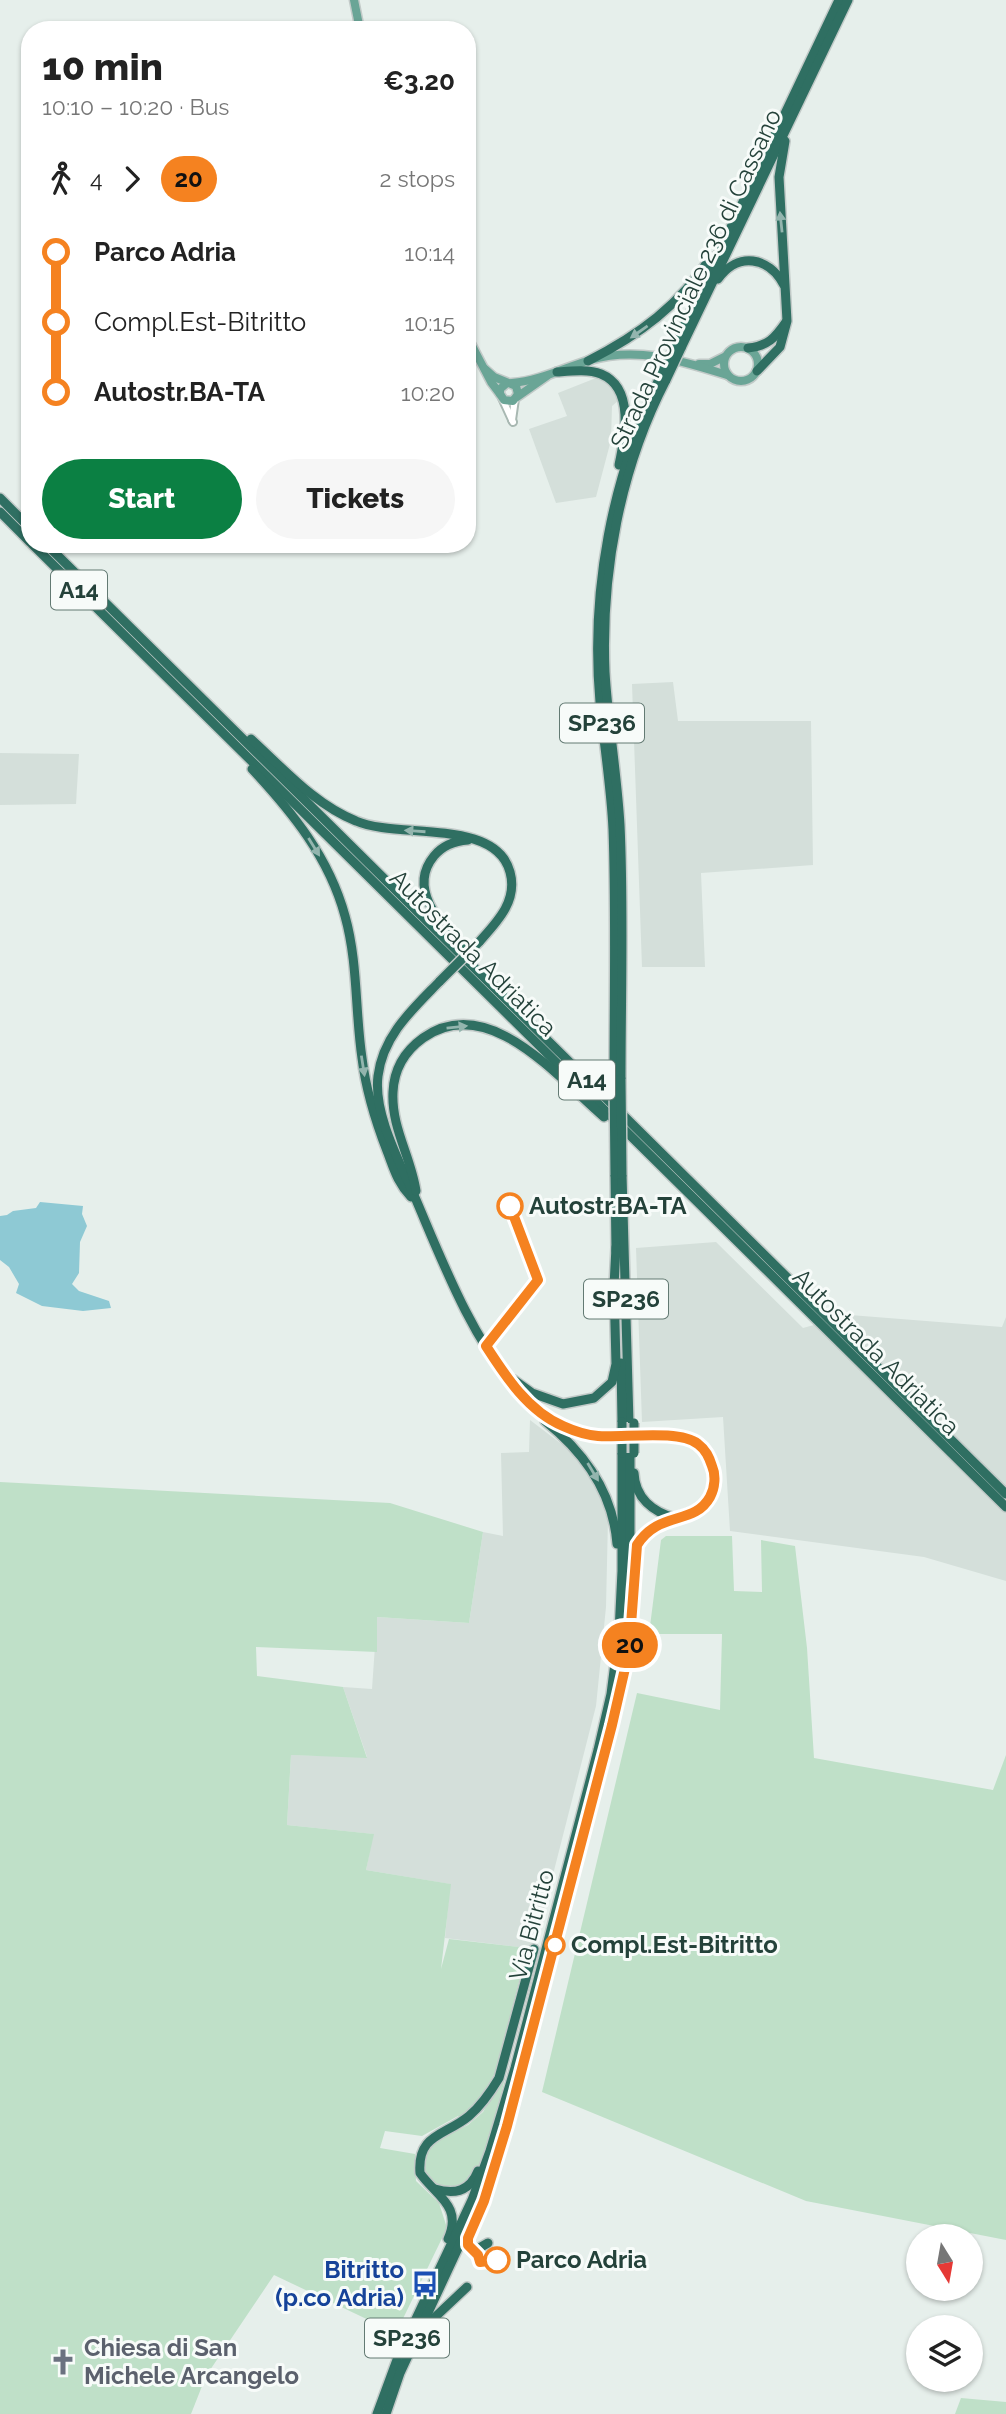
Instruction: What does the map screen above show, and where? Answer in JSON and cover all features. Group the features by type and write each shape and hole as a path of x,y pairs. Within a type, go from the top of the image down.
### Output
{"highway":[{"name":"Strada Provinciale 236 di Cassano","path":"628,1423 619,1175 613,832 600,701 598,641 601,583 614,505 640,421 663,378 731,226 803,81 839,0"},
{"name":"Strada Provinciale 236 di Cassano","path":"678,346 701,305 802,97 803,81 848,0"},
{"path":"757,371 780,347 787,321 779,177 791,119"},
{"path":"589,361 632,337 664,313 697,278 731,226"},
{"path":"701,305 725,270 738,262 748,260 760,261 771,268 787,290"},
{"path":"748,348 763,347 769,343 787,321"},
{"path":"553,373 589,371 601,374 611,380 623,398 624,441 614,505"},
{"name":"Strada Provinciale 236 di Cassano","path":"618,1079 620,829 606,678 607,591 616,525 627,480 663,378"},
{"path":"0,498 21,519"},
{"name":"Autostrada Adriatica","path":"0,512 21,533"},
{"name":"Autostrada Adriatica","path":"41,553 1006,1507"},
{"name":"Autostrada Adriatica","path":"55,553 1006,1494"},
{"name":"A14","path":"169,665 314,798 333,810 360,823 380,828 459,835 482,841"},
{"name":"A14","path":"209,719 289,809 320,855 335,887 350,940 362,1058 372,1110 399,1184 417,1203"},
{"path":"482,841 494,847 507,862 512,886 505,910 479,942 397,1027 385,1047 377,1089 384,1122 440,1257 486,1346 520,1394 559,1425 583,1434 610,1437 678,1436 697,1443 708,1454 714,1470 711,1496 690,1514 651,1528 637,1545 631,1635 621,1681"},
{"name":"A14","path":"482,841 453,842 436,854 427,867 424,885 427,899 441,923 528,1020"},
{"name":"A14","path":"417,1203 414,1178 395,1119 393,1091 400,1063 408,1050 433,1031 463,1025 475,1026 517,1041 639,1144"},
{"name":"Strada Provinciale 236 di Cassano","path":"619,1175 616,1247 628,1423"},
{"path":"500,1367 518,1384 552,1402 584,1402 604,1391 612,1382 616,1364 616,1247"},
{"path":"500,1367 506,1382 517,1396 561,1434 587,1462 607,1499 617,1540 619,1632"},
{"name":"Via Bitritto","path":"386,2414 400,2374 491,2174 507,2126 612,1725 621,1681 630,1603 628,1423"},
{"path":"629,1453 635,1483 642,1498 656,1511 677,1518"},
{"name":"Via Bitritto","path":"375,2414 403,2335 413,2325 478,2185 509,2086 607,1715 619,1632 629,1453"},
{"path":"442,2264 442,2253 453,2220 448,2203 420,2173 421,2152 426,2143 454,2127 481,2106 499,2078 534,1949"},
{"path":"434,2189 449,2193 470,2185 481,2163 509,2086"},
{"path":"480,2262 468,2245 468,2238 484,2201 491,2174"},
{"path":"474,2251 488,2243"},
{"path":"391,2414 400,2374 408,2364 428,2323 467,2287"}],"main road":[{"path":"354,0 358,21"},
{"path":"501,396 500,388 509,383 613,356 644,355 696,364 742,381 750,379 757,371 756,355 748,348 737,346 710,364 696,364"},
{"path":"476,352 501,396 507,401 516,398 553,373"},
{"path":"724,357 723,367 727,375"},
{"path":"485,369 494,377 518,389 516,398"}],"street":[{"path":"501,396 513,422 516,398"}],"shaded area":[{"path":"596,378 612,385 619,400 612,406 611,440 596,497 556,503 529,429 567,416 558,393"},
{"path":"673,682 678,721 811,721 813,865 701,873 705,967 642,967 632,684"},
{"path":"0,753 79,754 76,804 0,805"},
{"path":"716,1242 803,1328 850,1315 1002,1327 1006,1317 1006,1581 924,1557 730,1531 723,1417 642,1422 636,1248"},
{"path":"530,1420 568,1449 596,1486 608,1519 606,1607 596,1706 534,1949 445,1938 450,1884 366,1870 373,1834 287,1825 291,1755 367,1757 343,1687 372,1689 377,1617 469,1623 483,1532 503,1536 501,1453 529,1452"}],"green space":[{"path":"0,1482 390,1503 483,1532 469,1623 377,1617 377,1652 256,1647 257,1676 343,1687 367,1758 291,1755 287,1825 374,1834 366,1870 451,1884 441,1969 449,1939 528,1948 495,2073 476,2106 466,2116 458,2116 422,2136 385,2131 380,2148 415,2154 416,2181 439,2203 447,2228 396,2333 274,2275 206,2376 191,2414 0,2414"},
{"path":"666,1536 732,1536 734,1591 762,1592 761,1540 795,1546 807,1648 814,1758 993,1790 1006,1755 1006,2240 984,2236 984,2224 924,2224 806,2201 542,2092 637,1693 720,1710 722,1634 649,1634 661,1540"},
{"path":"506,2073 498,2109 475,2179 470,2185 441,2191 424,2172 423,2158 428,2148 437,2140 468,2125 483,2112"},
{"path":"961,2398 1006,2402 1006,2414 955,2414"}],"water":[{"path":"40,1202 83,1206 82,1214 87,1226 80,1242 79,1273 72,1284 79,1291 109,1301 111,1308 83,1311 42,1306 16,1293 19,1284 9,1267 0,1260 0,1216 36,1208"}],"bus line":[{"name":"20","path":"497,2260 480,2262 478,2255 470,2249 467,2242 484,2201 507,2126 612,1725 629,1651 637,1545 646,1532 657,1524 690,1514 701,1507 711,1496 714,1483 714,1470 708,1454 690,1439 678,1436 596,1436 559,1425 520,1394 500,1367 486,1346 538,1280 510,1206"}],"place":[{"name":"Autostr.BA-TA","path":"510,1206"},
{"name":"Compl.Est-Bitritto","path":"555,1945"},
{"name":"Parco Adria","path":"497,2260"},
{"name":"Bitritto (p.co Adria)","path":"425,2284"},
{"name":"Chiesa di San Michele Arcangelo","path":"63,2362"}]}
